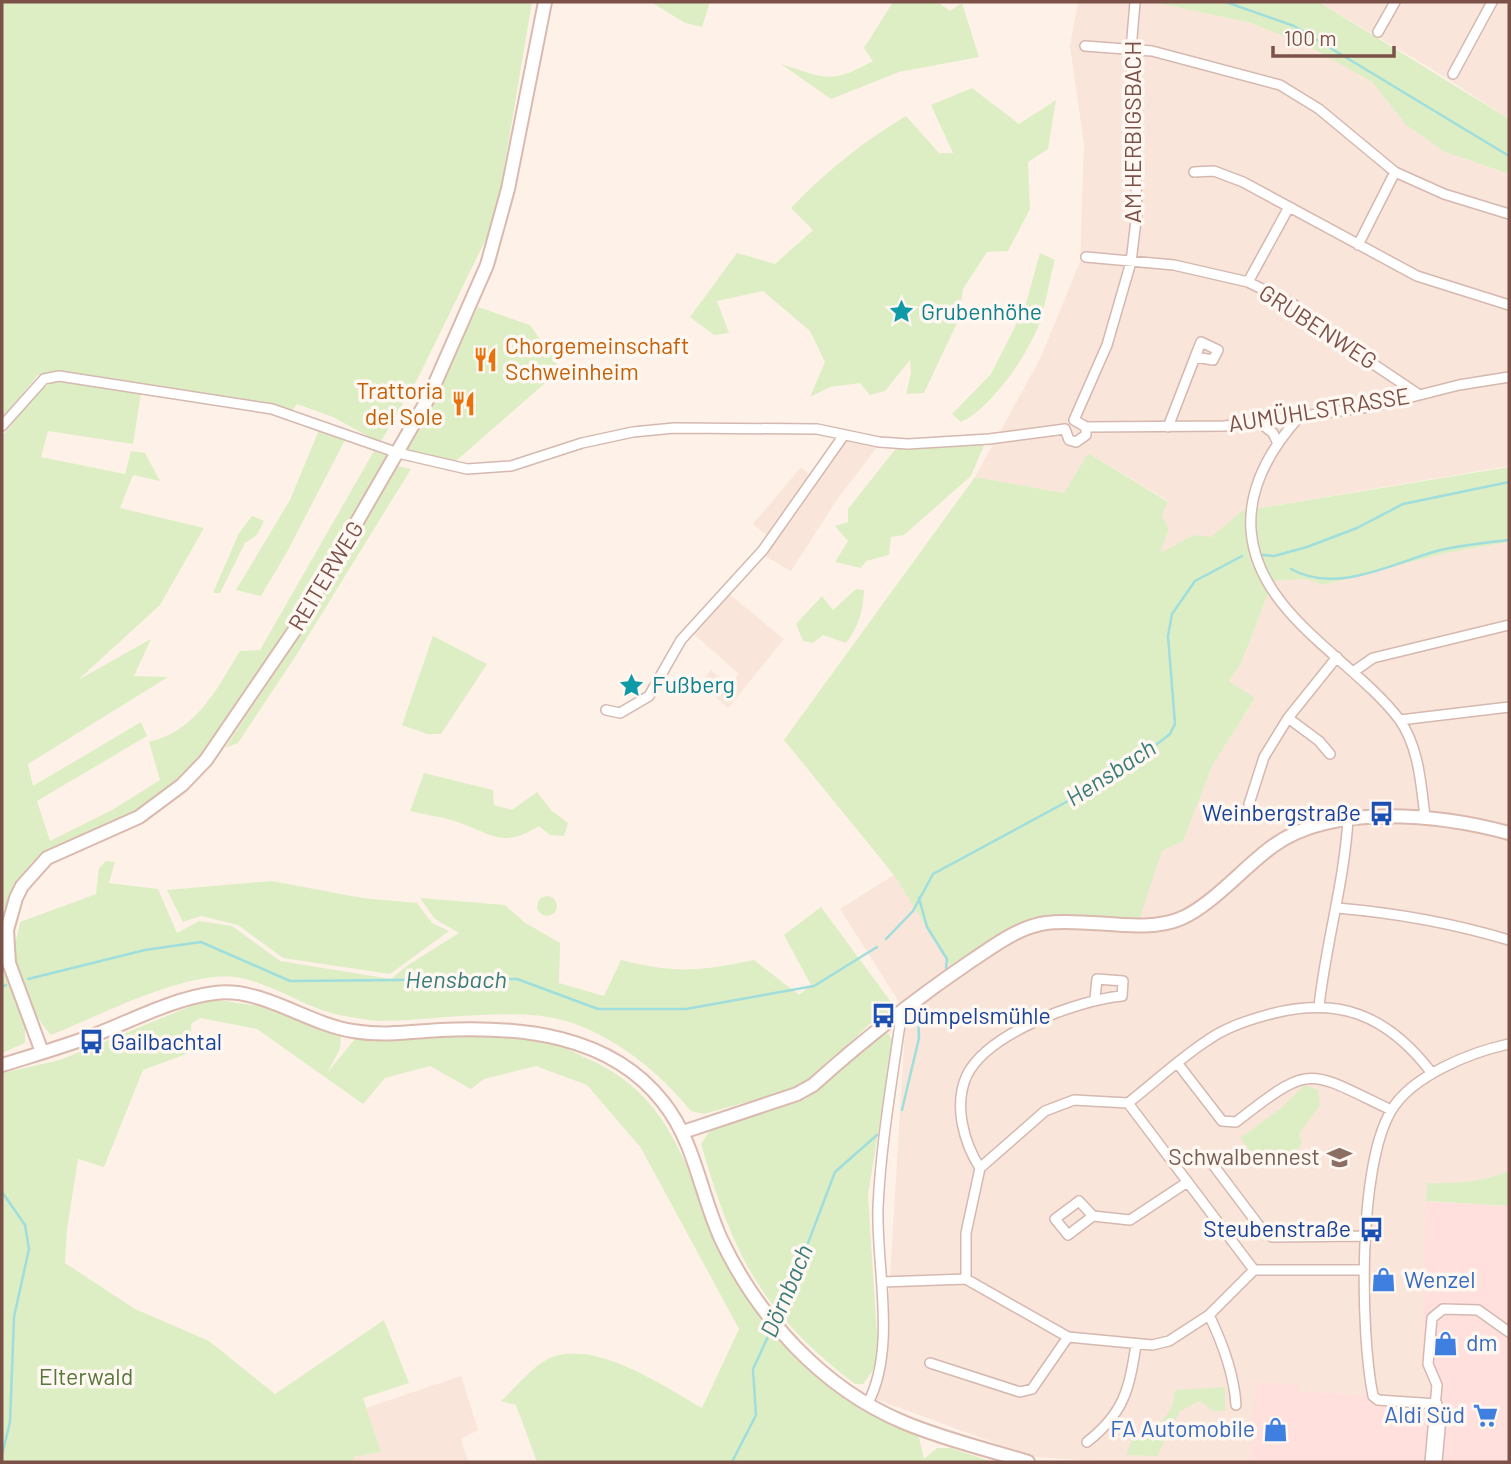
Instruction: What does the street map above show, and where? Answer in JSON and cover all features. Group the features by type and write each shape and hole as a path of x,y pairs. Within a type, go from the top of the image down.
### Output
{"street":[{"name":"REITERWEG","path":"42,1052 13,976 7,943 10,915 22,886 47,858 139,817 182,785 206,760 294,631 398,453 448,358 487,265 508,189 545,2"},
{"name":"AM HERBIGSBACH","path":"1074,420 1107,345 1131,262 1137,212 1131,50 1135,2"},
{"path":"1378,32 1395,2"},
{"path":"1453,74 1492,2"},
{"path":"1085,46 1152,51 1280,85 1319,109 1395,172 1444,194 1509,214"},
{"path":"1194,172 1214,171 1439,285 1509,305"},
{"path":"1358,245 1395,172"},
{"path":"1248,282 1289,207"},
{"name":"GRUBENWEG","path":"1087,257 1174,265 1248,282 1293,304 1339,341 1418,394"},
{"path":"1168,427 1195,357"},
{"name":"AUMÜHLSTRASSE","path":"2,426 44,379 59,376 272,409 398,453 467,468 491,469 582,443 646,431 817,429 908,444 989,439 1065,429 1069,440 1076,442 1083,438 1086,427 1168,427 1259,422 1376,406 1418,394 1509,377"},
{"path":"1300,416 1278,444 1254,491 1250,519 1252,545 1258,568 1275,595 1400,720 1419,769 1425,817"},
{"path":"1065,429 1074,420 1086,427"},
{"path":"1259,422 1273,433 1278,444"},
{"path":"606,710 620,713 649,696 681,640 757,559 844,435"},
{"path":"1353,672 1373,658 1509,625"},
{"path":"1249,804 1264,757 1288,718 1337,657"},
{"path":"1400,720 1509,707"},
{"path":"1288,718 1319,741 1330,754"},
{"path":"683,1132 797,1094 813,1085 937,982 1023,930 1066,920 1168,923 1199,909 1242,869 1276,843 1320,824 1348,820 1425,817 1509,833"},
{"path":"1319,1006 1325,956 1345,863 1348,820"},
{"path":"1337,908 1409,914 1453,923 1509,940"},
{"path":"2,1065 200,995 220,992 236,994 290,1010 325,1025 354,1031 389,1034 442,1030 520,1030 565,1039 602,1054 638,1076 663,1101 683,1132 720,1236 764,1312 789,1340 832,1378 868,1403 913,1426 1028,1462"},
{"path":"980,1168 971,1154 960,1117 967,1076 984,1053 1047,1015 1095,998"},
{"path":"966,1279 966,1233 980,1168 1045,1111 1074,1100 1128,1102 1210,1038 1254,1019 1286,1010 1319,1006 1361,1014 1389,1028 1412,1048 1431,1072"},
{"path":"868,1403 879,1377 882,1282 878,1209 902,1010"},
{"path":"1437,1404 1378,1400 1373,1396 1363,1270 1375,1156 1391,1110 1431,1072 1489,1048 1509,1044"},
{"path":"1178,1064 1222,1121 1236,1122 1285,1084 1307,1076 1333,1081 1391,1110"},
{"path":"1128,1102 1185,1183 1254,1270"},
{"path":"1213,1166 1260,1227 1272,1237 1282,1239 1366,1236"},
{"path":"1093,1216 1130,1220 1185,1183"},
{"path":"882,1282 966,1279 1068,1336 1152,1345 1169,1341 1209,1315 1254,1270 1363,1270"},
{"path":"1430,1462 1437,1385 1428,1364 1430,1324 1436,1312 1447,1308 1478,1310 1509,1332"},
{"path":"1209,1315 1221,1339 1235,1384 1236,1405"},
{"path":"930,1363 1020,1392 1031,1389 1068,1336"},
{"path":"1087,1442 1105,1428 1124,1401 1136,1345"},
{"path":"1437,1404 1441,1417 1437,1462"}],"shaded area":[{"path":"1078,2 1153,2 1251,23 1306,45 1372,82 1406,125 1445,152 1509,174 1509,466 1242,511 1211,538 1194,535 1159,554 1169,529 1162,515 1168,501 1088,453 1064,493 975,477 1040,359 1080,262 1084,144 1070,46"},
{"path":"1319,2 1509,2 1509,119 1443,76"},
{"path":"845,439 878,446 836,501 791,571 758,552 769,537 753,524 801,467 814,479"},
{"path":"1509,542 1509,1171 1489,1179 1456,1184 1427,1184 1421,1366 1431,1386 1430,1393 1422,1398 1298,1391 1299,1385 1257,1382 1251,1462 1115,1462 1034,1457 875,1399 884,1375 906,1013 840,909 894,875 952,968 1026,924 1138,920 1162,851 1183,841 1212,766 1255,698 1229,681 1241,663 1273,581 1306,579 1323,585 1446,553"},
{"path":"729,594 784,639 728,708 701,684 711,670 729,686 739,674 694,634"},
{"path":"1426,1201 1509,1206 1509,1462 1251,1462 1256,1382 1299,1384 1299,1391 1422,1398 1429,1393 1431,1386 1421,1366"},
{"path":"461,1376 478,1430 461,1439 468,1461 353,1462 353,1457 381,1452 366,1408"}],"green space":[{"path":"2,2 532,2 501,186 487,237 418,378 380,443 333,417 297,404 292,411 216,396 38,375 2,419"},
{"path":"651,2 710,2 702,27 685,23"},
{"path":"893,2 938,2 950,11 962,3 979,57 899,72 831,99 781,64 827,77 846,74 873,61 864,48"},
{"path":"1153,2 1319,2 1509,119 1509,174 1445,152 1406,125 1372,82 1306,45 1251,23"},
{"path":"972,88 1019,124 1056,100 1048,149 1028,162 1030,209 1008,251 987,252 963,289 958,321 924,393 906,394 911,373 910,360 885,391 870,395 860,383 830,387 810,397 825,362 810,331 763,291 717,301 729,333 714,335 690,317 737,253 775,264 813,230 791,208 831,170 906,116 939,153 953,153 931,105"},
{"path":"1040,253 1055,260 1034,337 996,393 984,406 961,422 952,414 991,374 1025,307"},
{"path":"478,307 530,325 561,369 456,461 406,449"},
{"path":"61,380 141,393 133,444 48,431 41,457 125,474 131,451 145,453 160,481 133,475 120,508 204,528 160,605 78,680 151,639 134,676 168,677 28,764 33,786 141,722 147,736 37,801 50,841 112,810 160,780 149,742 180,728 204,707 240,651 260,650 374,451 387,456 291,624 207,753 176,782 137,812 33,861 14,886 2,914 2,436 34,396"},
{"path":"319,430 345,440 261,596 236,590 290,500"},
{"path":"985,443 971,476 904,535 891,537 889,555 866,561 861,568 835,562 848,541 835,526 848,522 848,509 897,447"},
{"path":"1088,453 1168,502 1162,515 1169,529 1160,553 1194,535 1211,537 1242,511 1509,467 1509,542 1446,553 1323,585 1306,579 1273,581 1241,663 1229,681 1255,698 1212,766 1183,841 1162,851 1139,920 1067,916 952,968 894,875 784,740 975,477 1064,493"},
{"path":"398,466 411,469 297,654 238,743 225,748 288,653"},
{"path":"252,516 264,521 257,535 245,543 220,593 213,593 239,533"},
{"path":"856,589 864,590 863,605 860,618 846,643 823,635 813,643 803,641 796,624 822,596 833,610"},
{"path":"433,636 487,664 441,734 427,734 402,725"},
{"path":"424,773 493,790 494,805 512,810 537,792 552,811 568,823 564,836 550,835 539,826 515,837 496,837 449,819 410,811"},
{"path":"106,861 115,862 109,883 158,889 177,933 199,921 232,926 280,961 391,979 459,933 435,919 420,898 505,905 524,922 560,943 559,983 604,996 621,960 657,967 688,969 754,960 799,995 811,985 784,935 821,907 894,1006 870,1024 813,1077 794,1089 704,1114 691,1111 650,1069 619,1046 566,1021 499,1014 378,1021 331,1013 260,983 235,977 214,977 167,988 51,1035 32,1008 16,966 15,951 20,922 96,894 99,868"},
{"path":"272,881 362,898 417,903 432,923 449,931 390,974 283,958 238,925 201,916 183,922 167,890"},
{"path":"543,896 551,896 557,906 551,916 543,916 537,910 537,902"},
{"path":"2,962 25,1028 25,1043 2,1053"},
{"name":"Elterwald","path":"217,1000 259,1006 341,1036 340,1049 327,1073 355,1039 502,1035 550,1042 620,1076 647,1100 667,1128 683,1158 725,1258 743,1291 779,1339 820,1378 867,1410 919,1437 924,1459 937,1448 950,1448 993,1462 537,1462 516,1405 501,1401 541,1363 559,1355 579,1354 601,1358 645,1375 702,1408 739,1329 641,1148 587,1085 536,1066 484,1079 471,1089 430,1066 385,1078 363,1104 257,1029 200,1018 191,1024 192,1052 143,1070 104,1167 78,1159 67,1230 65,1263 135,1309 209,1341 275,1394 384,1320 409,1383 363,1398 381,1452 353,1457 353,1462 2,1462 2,1073 60,1060 196,1004"},
{"path":"888,1033 893,1041 868,1195 878,1350 873,1370 863,1384 855,1384 796,1331 773,1306 755,1279 726,1218 701,1144 711,1129 806,1099 876,1036"},
{"path":"1305,1085 1318,1090 1320,1105 1299,1134 1302,1143 1286,1160 1264,1167 1240,1138 1280,1109"},
{"path":"1509,1171 1509,1206 1426,1201 1427,1183 1469,1182"},
{"path":"1225,1387 1225,1411 1213,1411 1200,1401 1180,1411 1157,1456 1126,1455 1132,1439 1155,1426 1167,1415 1175,1390"}],"waterway":[{"path":"1226,2 1294,26 1509,156"},
{"name":"Hensbach","path":"1263,555 1274,556 1307,547 1357,528 1403,504 1509,482"},
{"path":"1291,569 1308,576 1344,578 1381,570 1433,552 1509,540"},
{"name":"Hensbach","path":"886,939 913,911 933,874 1118,774 1170,734 1175,724 1168,636 1172,614 1195,581 1242,556"},
{"name":"Dörnbach","path":"919,898 927,927 947,959 946,968"},
{"name":"Hensbach","path":"28,979 145,950 201,942 290,981 517,979 598,1009 686,1009 814,986 877,947"},
{"name":"Hensbach","path":"2,987 6,985"},
{"name":"Dörnbach","path":"902,1110 919,1038 918,1012"},
{"name":"Dörnbach","path":"776,1319 835,1172 877,1135"},
{"path":"2,1192 25,1225 29,1249 14,1317 10,1422 2,1455"},
{"name":"Dörnbach","path":"732,1462 756,1415 753,1369 772,1328"}],"place":[{"name":"Grubenhöhe","path":"901,312"},
{"name":"Chorgemeinschaft Schweinheim","path":"485,359"},
{"name":"Trattoria del Sole","path":"463,404"},
{"name":"Fußberg","path":"632,685"},
{"name":"Weinbergstraße","path":"1381,813"},
{"name":"Dümpelsmühle","path":"883,1016"},
{"name":"Gailbachtal","path":"91,1042"},
{"name":"Schwalbennest","path":"1340,1157"},
{"name":"Steubenstraße","path":"1371,1229"},
{"name":"Wenzel","path":"1384,1280"},
{"name":"dm","path":"1446,1343"},
{"name":"Aldi Süd","path":"1485,1415"},
{"name":"FA Automobile","path":"1275,1429"}]}
